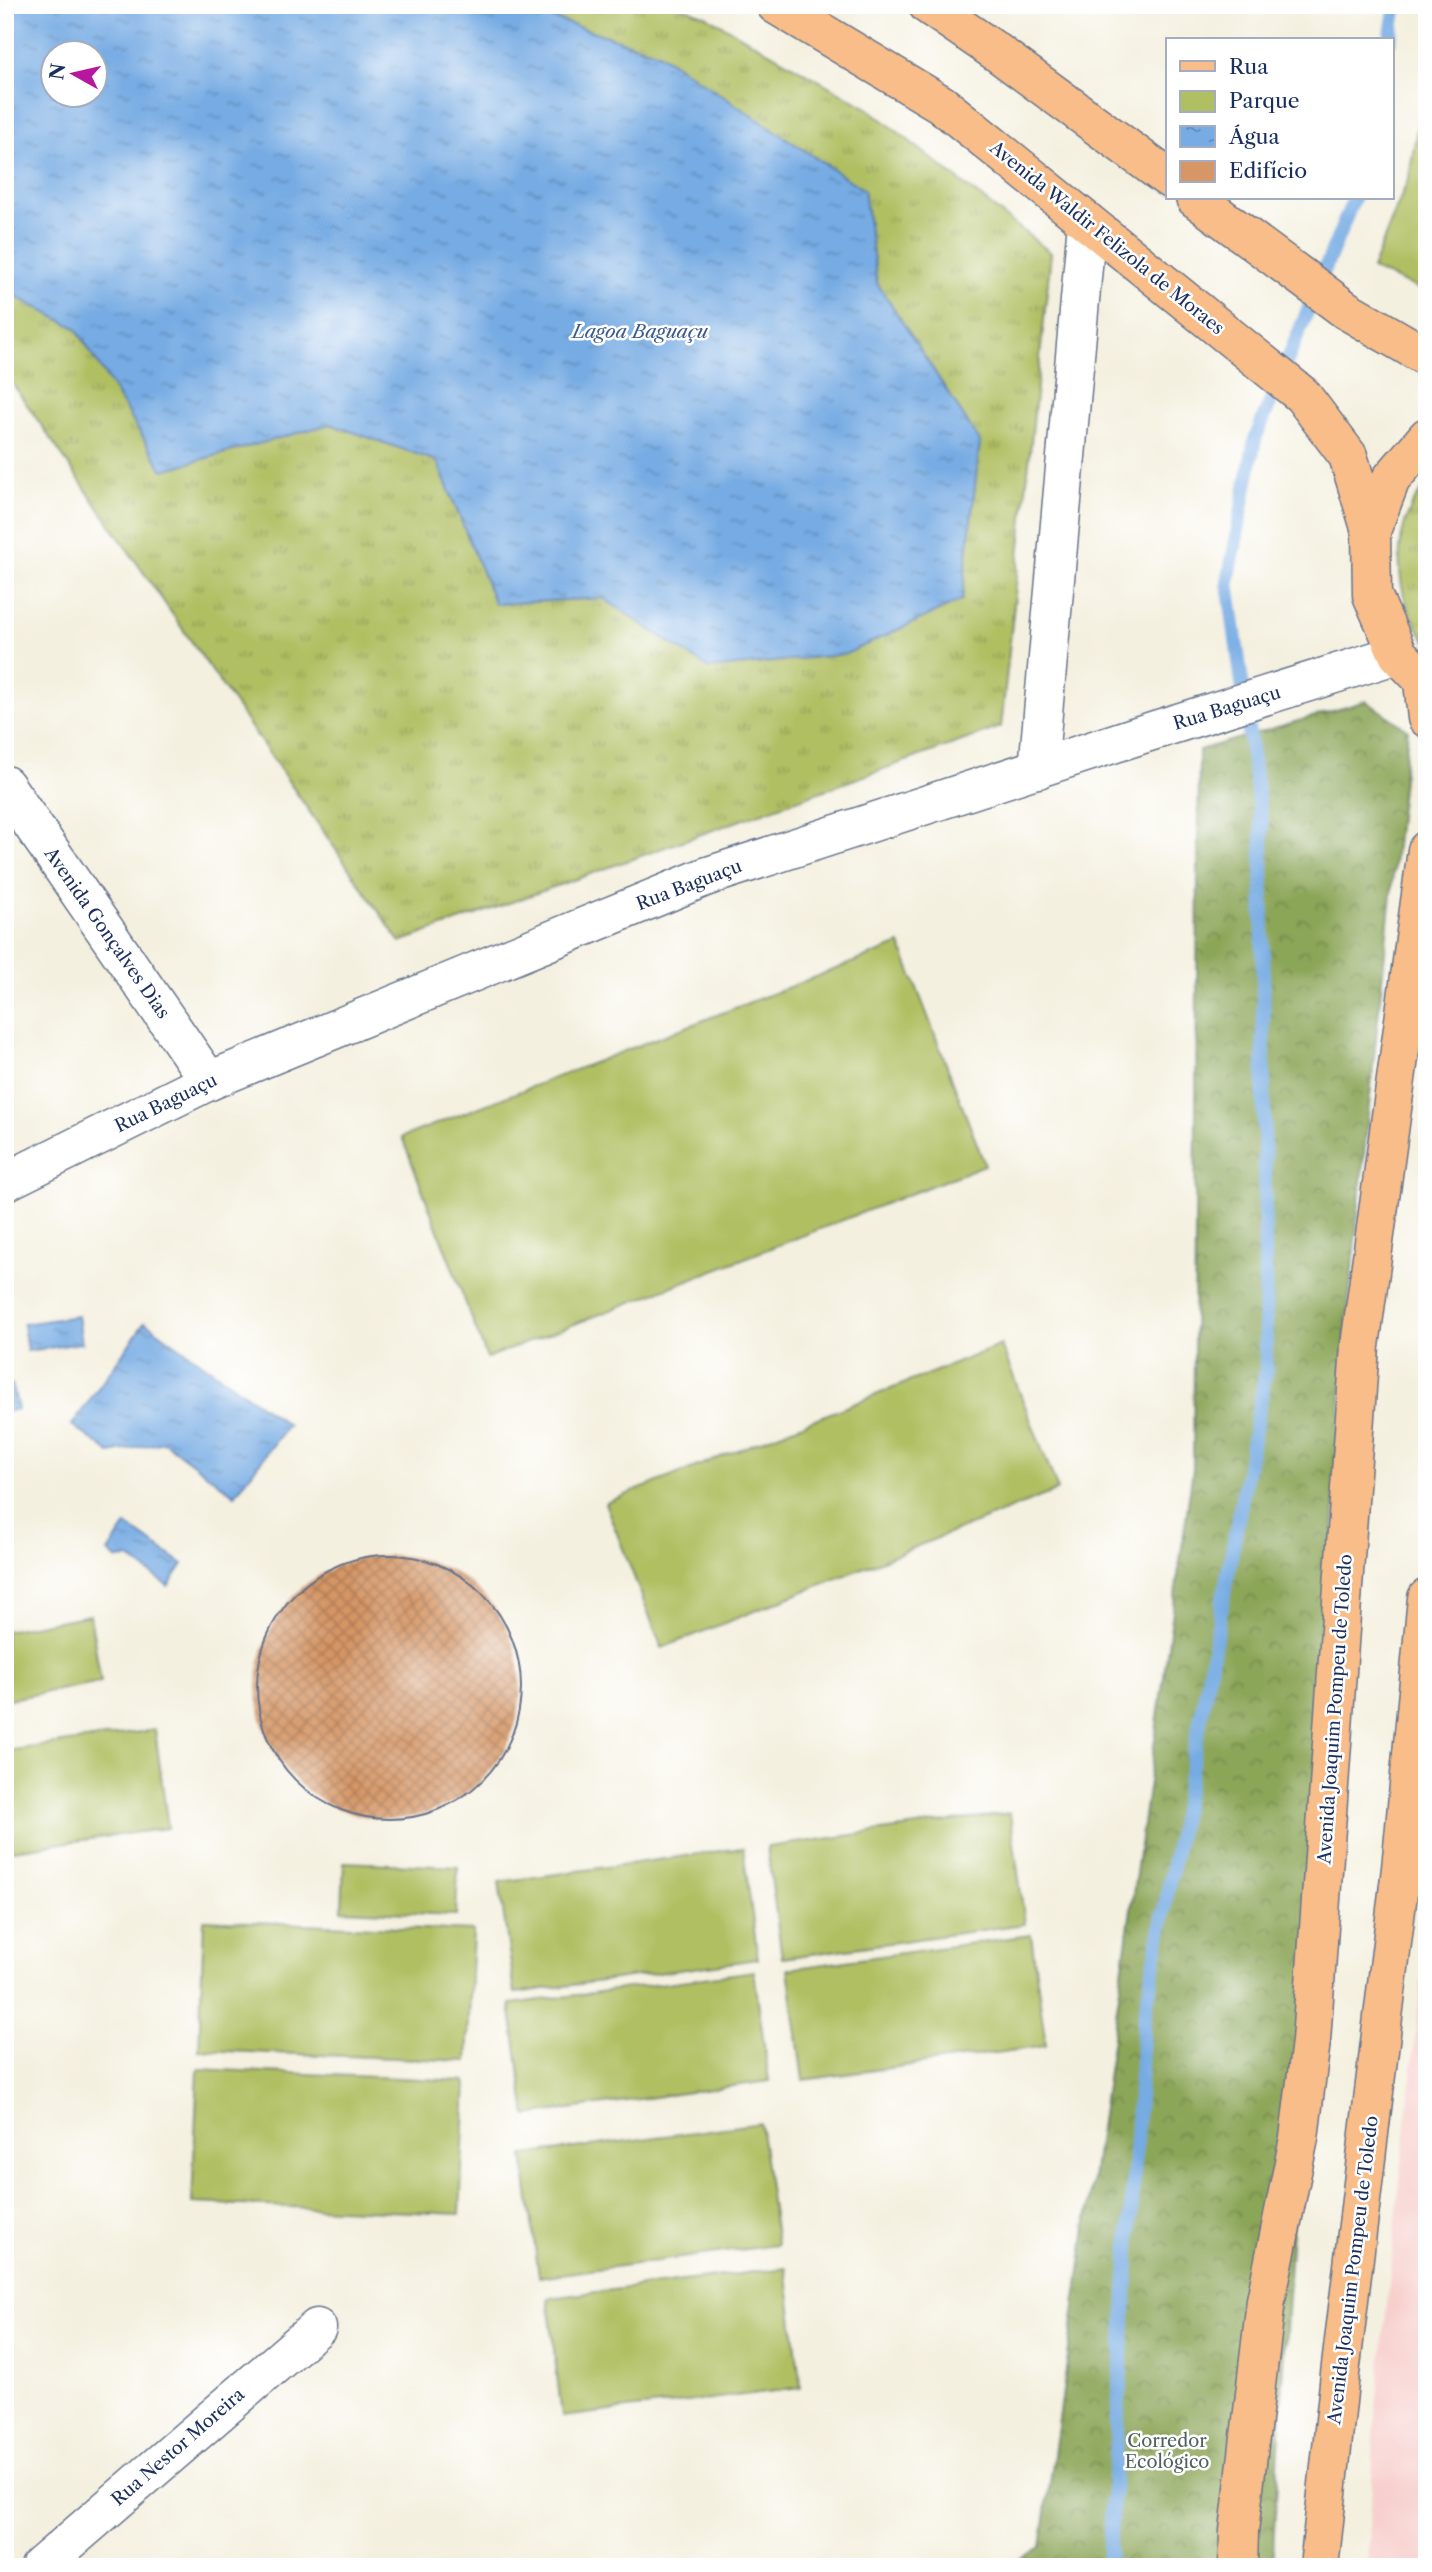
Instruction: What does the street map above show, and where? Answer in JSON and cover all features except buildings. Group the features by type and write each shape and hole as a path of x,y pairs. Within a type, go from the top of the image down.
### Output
{"main road":[{"name":"Avenida Waldir Felizola de Moraes","path":"776,5 941,104 1302,395 1348,456 1371,531"},
{"path":"928,5 1166,177"},
{"path":"1198,200 1346,310 1427,358"},
{"path":"1426,694 1398,654 1372,595 1371,531 1391,479 1427,437"},
{"name":"Avenida Joaquim Pompeu de Toledo","path":"1238,2567 1239,2531 1266,2300 1298,2138 1311,2041 1360,1346 1427,850"},
{"name":"Avenida Joaquim Pompeu de Toledo","path":"1319,2567 1341,2361 1401,1868 1427,1598"}],"street":[{"path":"1038,769 1087,222"},
{"name":"Rua Baguaçu","path":"5,1182 209,1081 705,877 1398,654"},
{"name":"Avenida Gonçalves Dias","path":"5,785 209,1081"},
{"name":"Rua Nestor Moreira","path":"40,2567 317,2328"}],"shaded area":[{"path":"1427,1925 1427,2567 1368,2567 1375,2417"}],"green space":[{"path":"512,5 677,5 706,16 869,109 1051,253 1001,727 400,942 5,373 5,287 7,292 76,328 163,470 330,424 437,461 495,604 603,598 710,669 980,442 877,283 864,190 658,53"},
{"path":"1427,69 1427,292 1372,269 1409,177"},
{"path":"1427,483 1427,642 1415,624 1407,604 1400,562 1406,520"},
{"name":"Corredor Ecológico","path":"1366,701 1408,730 1344,1347 1272,2567 1007,2567 1041,2547 1193,1469 1199,750"},
{"path":"900,944 985,1165 487,1358 402,1137"},
{"path":"1001,1345 1058,1490 662,1648 605,1503"},
{"path":"90,1615 101,1682 5,1700 5,1631"},
{"path":"155,1730 168,1828 5,1851 5,1751"},
{"path":"1010,1813 1025,1924 782,1958 767,1847"},
{"path":"743,1848 758,1959 515,1993 499,1882"},
{"path":"344,1862 458,1867 456,1915 342,1910"},
{"path":"204,1920 473,1931 467,2061 199,2050"},
{"path":"1031,1935 1046,2046 803,2080 788,1969"},
{"path":"754,1971 769,2081 526,2115 510,2004"},
{"path":"198,2069 466,2081 460,2214 192,2203"},
{"path":"760,2123 777,2245 539,2277 523,2155"},
{"path":"786,2268 801,2388 562,2417 548,2298"}],"water":[{"name":"Lagoa Baguaçu","path":"5,5 512,5 658,53 864,190 877,283 980,442 962,600 846,654 710,669 603,598 495,604 437,461 330,424 163,470 76,328 7,292"},
{"path":"78,1316 82,1343 27,1351 23,1324"},
{"path":"145,1322 288,1425 235,1495 164,1442 110,1453 72,1425"},
{"path":"12,1384 18,1409 5,1412 5,1385"},
{"path":"126,1525 183,1564 168,1586 129,1558 118,1559 108,1552"}],"waterway":[{"path":"1390,38 1396,5"},
{"path":"1108,2567 1144,2018 1266,1371 1262,827 1228,582 1255,439 1353,200"}]}
